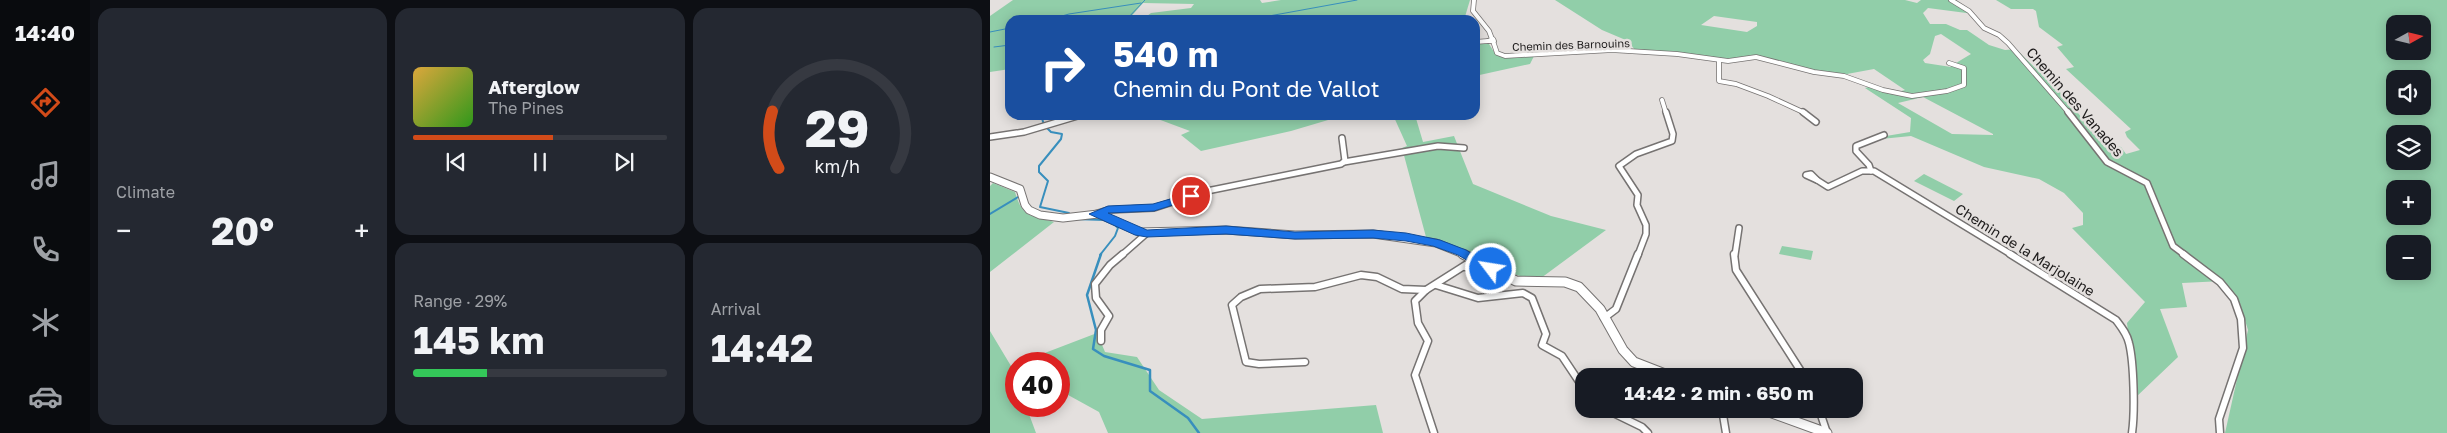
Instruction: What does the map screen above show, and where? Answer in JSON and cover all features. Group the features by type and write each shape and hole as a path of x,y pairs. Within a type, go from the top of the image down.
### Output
{"street":[{"name":"Chemin des Barnouins","path":"1474,0 1472,8 1476,15"},
{"name":"Chemin des Vanades","path":"1951,0 1970,12 1985,29 1999,35 2008,43 2060,102 2107,162 2115,168 2135,175 2147,183 2173,246 2220,282 2234,299 2241,319 2243,348 2219,419 2220,433"},
{"name":"Chemin des Barnouins","path":"1480,22 1497,53 1505,56 1612,50 1677,54 1728,62 1756,57 1814,72 1844,76 1883,90 1914,96 1947,91 1964,84 1964,68 1949,63"},
{"path":"1480,42 1491,41"},
{"path":"1718,60 1719,81 1734,83 1808,115 1816,122"},
{"path":"1604,318 1616,309 1646,234 1646,225 1637,205 1638,195 1619,166 1623,161 1640,152 1672,141 1673,134 1662,100"},
{"path":"990,137 1024,132 1064,120"},
{"path":"1818,181 1828,188 1862,172 1871,170 1870,165 1856,151 1856,146 1859,143 1884,135"},
{"path":"1342,138 1344,162"},
{"path":"992,180 1020,189 1029,210 1063,218 1108,210 1154,208 1207,192 1303,173 1344,162 1432,147 1464,148"},
{"name":"Chemin de la Marjolaine","path":"1871,170 1947,214 2116,320 2126,333 2130,345 2134,417 2132,433"},
{"path":"1094,214 1103,215 1139,232 1147,233 1226,230 1295,235 1373,234 1406,237 1436,243 1475,259 1516,281 1565,282 1579,287 1600,309 1623,350 1634,362 1646,368"},
{"path":"1739,228 1734,249 1736,270 1799,368"},
{"path":"1101,340 1101,330 1109,316 1096,298 1095,284 1110,264 1147,233"},
{"path":"1459,269 1463,264 1462,253"},
{"path":"1434,433 1415,375 1416,366 1425,352 1428,341 1418,323 1415,301 1426,290 1475,259"},
{"path":"1459,269 1475,266 1491,269"},
{"path":"1305,362 1268,364 1246,362 1232,305 1240,295 1257,289 1272,287 1316,287 1368,275 1386,280 1399,288 1426,290"},
{"path":"1436,285 1478,298 1523,293 1532,298 1546,334 1542,345 1562,356 1575,376"},
{"path":"1624,418 1642,427 1648,433"},
{"path":"1724,418 1726,433"},
{"path":"1786,418 1827,433"},
{"path":"1822,418 1827,433"}],"green space":[{"path":"1013,0 1260,0 1262,3 1281,0 1470,0 1466,15 1148,15 1151,13 1191,8 1194,4 1143,3 1132,15 1005,15 1005,70 990,72 990,16"},
{"path":"1555,0 1905,0 1917,3 1921,0 1956,0 1974,14 1928,8 1923,13 1930,24 1946,24 1960,30 1967,30 1989,45 2005,50 2016,49 2067,99 2070,108 2074,108 2102,143 2121,147 2126,154 2140,150 2127,137 2125,132 2131,129 2066,69 2074,67 2057,47 2063,45 2039,27 2036,11 2033,9 2011,9 1996,0 2447,0 2447,433 2225,433 2248,330 2240,304 2223,281 2182,283 2187,307 2160,309 2178,357 2135,398 2127,323 2145,302 2072,228 2083,225 2083,213 2064,193 2039,179 1984,167 1911,136 1881,139 1880,137 1910,132 1911,118 1865,88 1905,90 1874,69 1847,74 1815,72 1764,57 1731,60 1635,50 1628,41 1602,30","holes":["1714,16 1757,22 1757,26 1747,32 1701,25","1941,34 1971,54 1956,63 1949,62 1951,67 1925,63 1923,60 1930,54 1935,36","1923,97 1993,135 1952,134 1898,103"]},
{"path":"1480,44 1489,44 1496,55 1503,57 1535,54 1530,64 1480,75"},
{"path":"1160,120 1328,120 1291,131 1201,151 1181,135 1190,131"},
{"path":"1395,120 1416,120 1423,142 1454,136 1473,184 1551,216 1606,230 1537,281 1500,270 1477,254 1426,237 1402,148 1407,146"},
{"path":"1924,174 1963,194 1954,201 1914,181"},
{"path":"993,183 1015,192 1021,206 1028,214 1054,222 990,272 990,186"},
{"path":"1782,246 1813,251 1811,260 1779,254"},
{"path":"990,331 1005,356 1005,417 1030,417 1036,433 990,433"},
{"path":"1097,333 1105,352 1137,357 1159,390 1202,419 1376,405 1383,433 1108,433 1099,412 1070,396 1070,352 1047,352"}],"waterway":[{"path":"1131,15 1145,0"},
{"path":"1274,15 1357,0"},
{"path":"1066,15 1141,3"},
{"path":"990,32 1005,29"},
{"path":"994,47 1005,46"},
{"path":"1042,120 1044,125"},
{"path":"1046,127 1051,132 1062,134 1061,139 1039,166 1039,172 1048,181 1040,207 1069,213"},
{"path":"990,214 1018,197"},
{"path":"1075,219 1105,220"},
{"path":"1100,255 1115,236 1118,228 1114,224"},
{"path":"1101,254 1087,295 1096,330 1093,349 1104,356 1150,370 1150,391 1188,418 1199,433"}],"route":[{"path":"1191,196 1154,208 1117,209 1094,214 1103,215 1127,228 1139,232 1158,234 1226,230 1295,235 1373,234 1406,237 1436,243 1475,259 1491,269"}]}
